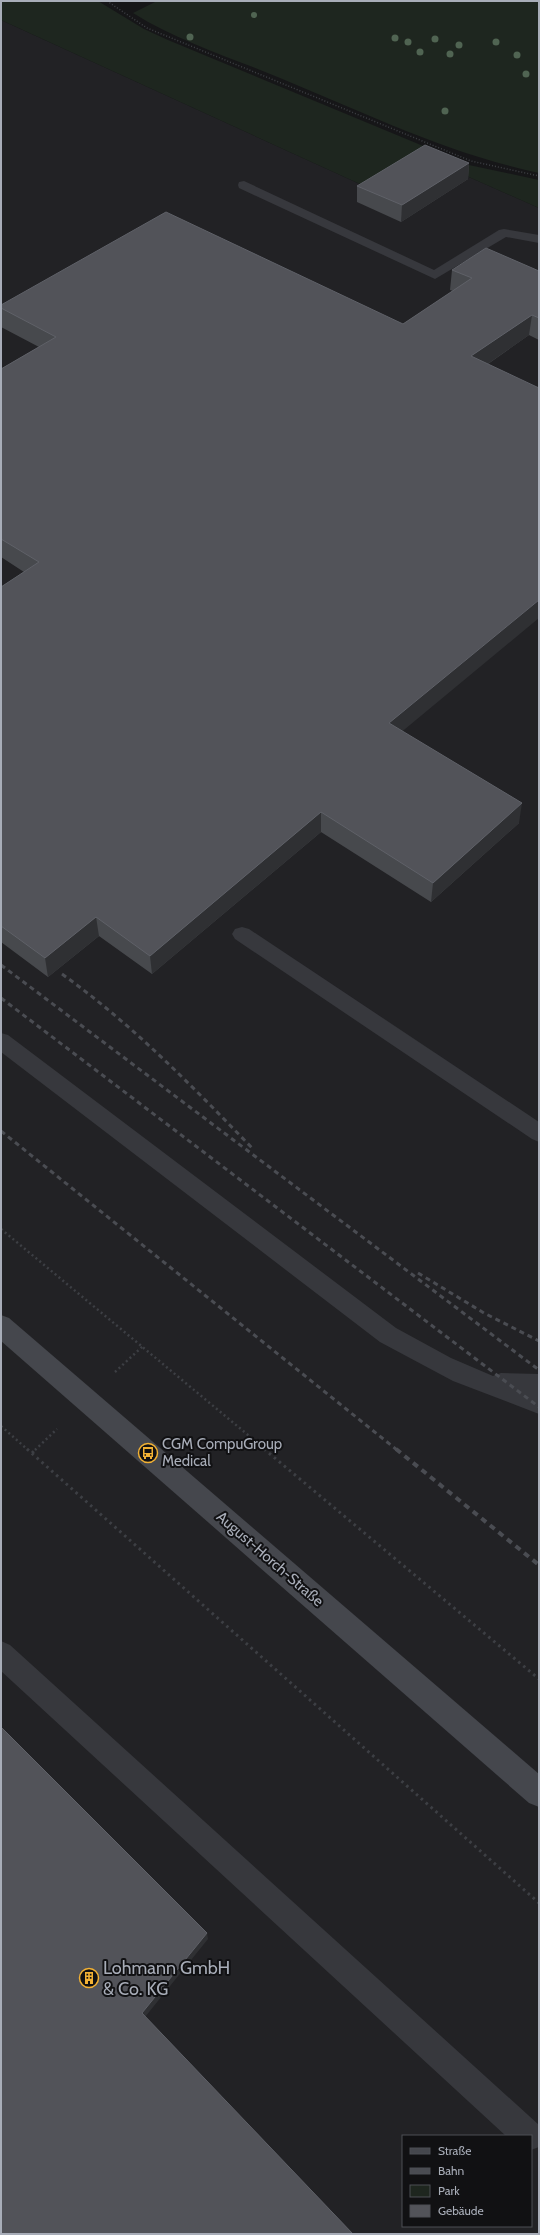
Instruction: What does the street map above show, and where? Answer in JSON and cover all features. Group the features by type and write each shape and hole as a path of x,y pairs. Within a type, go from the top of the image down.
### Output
{"main road":[{"name":"August-Horch-Straße","path":"1,1326 539,1793"}],"lane":[{"path":"244,185 435,275 504,232 539,239"},
{"path":"242,934 539,1133"},
{"path":"1,1041 388,1335 442,1365 482,1383 539,1403"},
{"path":"482,1383 539,1385"},
{"path":"1,1654 527,2135"}],"path":[{"path":"107,1 147,28 471,161 539,176"},
{"path":"1,1229 539,1679"},
{"path":"1,1426 539,1903"}],"shaded area":[{"path":"1,20 362,185 417,154 539,208 539,2234 1,2234"}],"green space":[{"path":"1,1 98,1 144,29 168,40 469,165 539,180 539,208 417,154 362,185 1,20"},
{"path":"157,1 539,1 539,173 473,155 408,132 187,41 133,13"}],"building":[{"path":"425,145 469,163 402,205 357,186"},
{"path":"166,212 403,324 472,278 452,270 486,248 539,271 539,318 532,315 471,356 539,388 539,600 389,723 522,803 433,883 321,812 150,956 96,917 45,958 1,926 1,587 39,562 1,539 1,369 56,337 1,308 1,305"},
{"name":"Lohmann GmbH & Co. KG","path":"1,1727 207,1933 142,2013 353,2234 1,2234"}],"railway":[{"path":"1,965 539,1370"},
{"path":"62,974 138,1035 254,1150"},
{"path":"1,998 539,1407"},
{"path":"1,1131 397,1450"},
{"path":"418,1273 484,1313 539,1341"},
{"path":"396,1449 539,1565"}],"place":[{"name":"CGM CompuGroup Medical","path":"148,1453"},
{"name":"Lohmann GmbH & Co. KG","path":"89,1978"}]}
